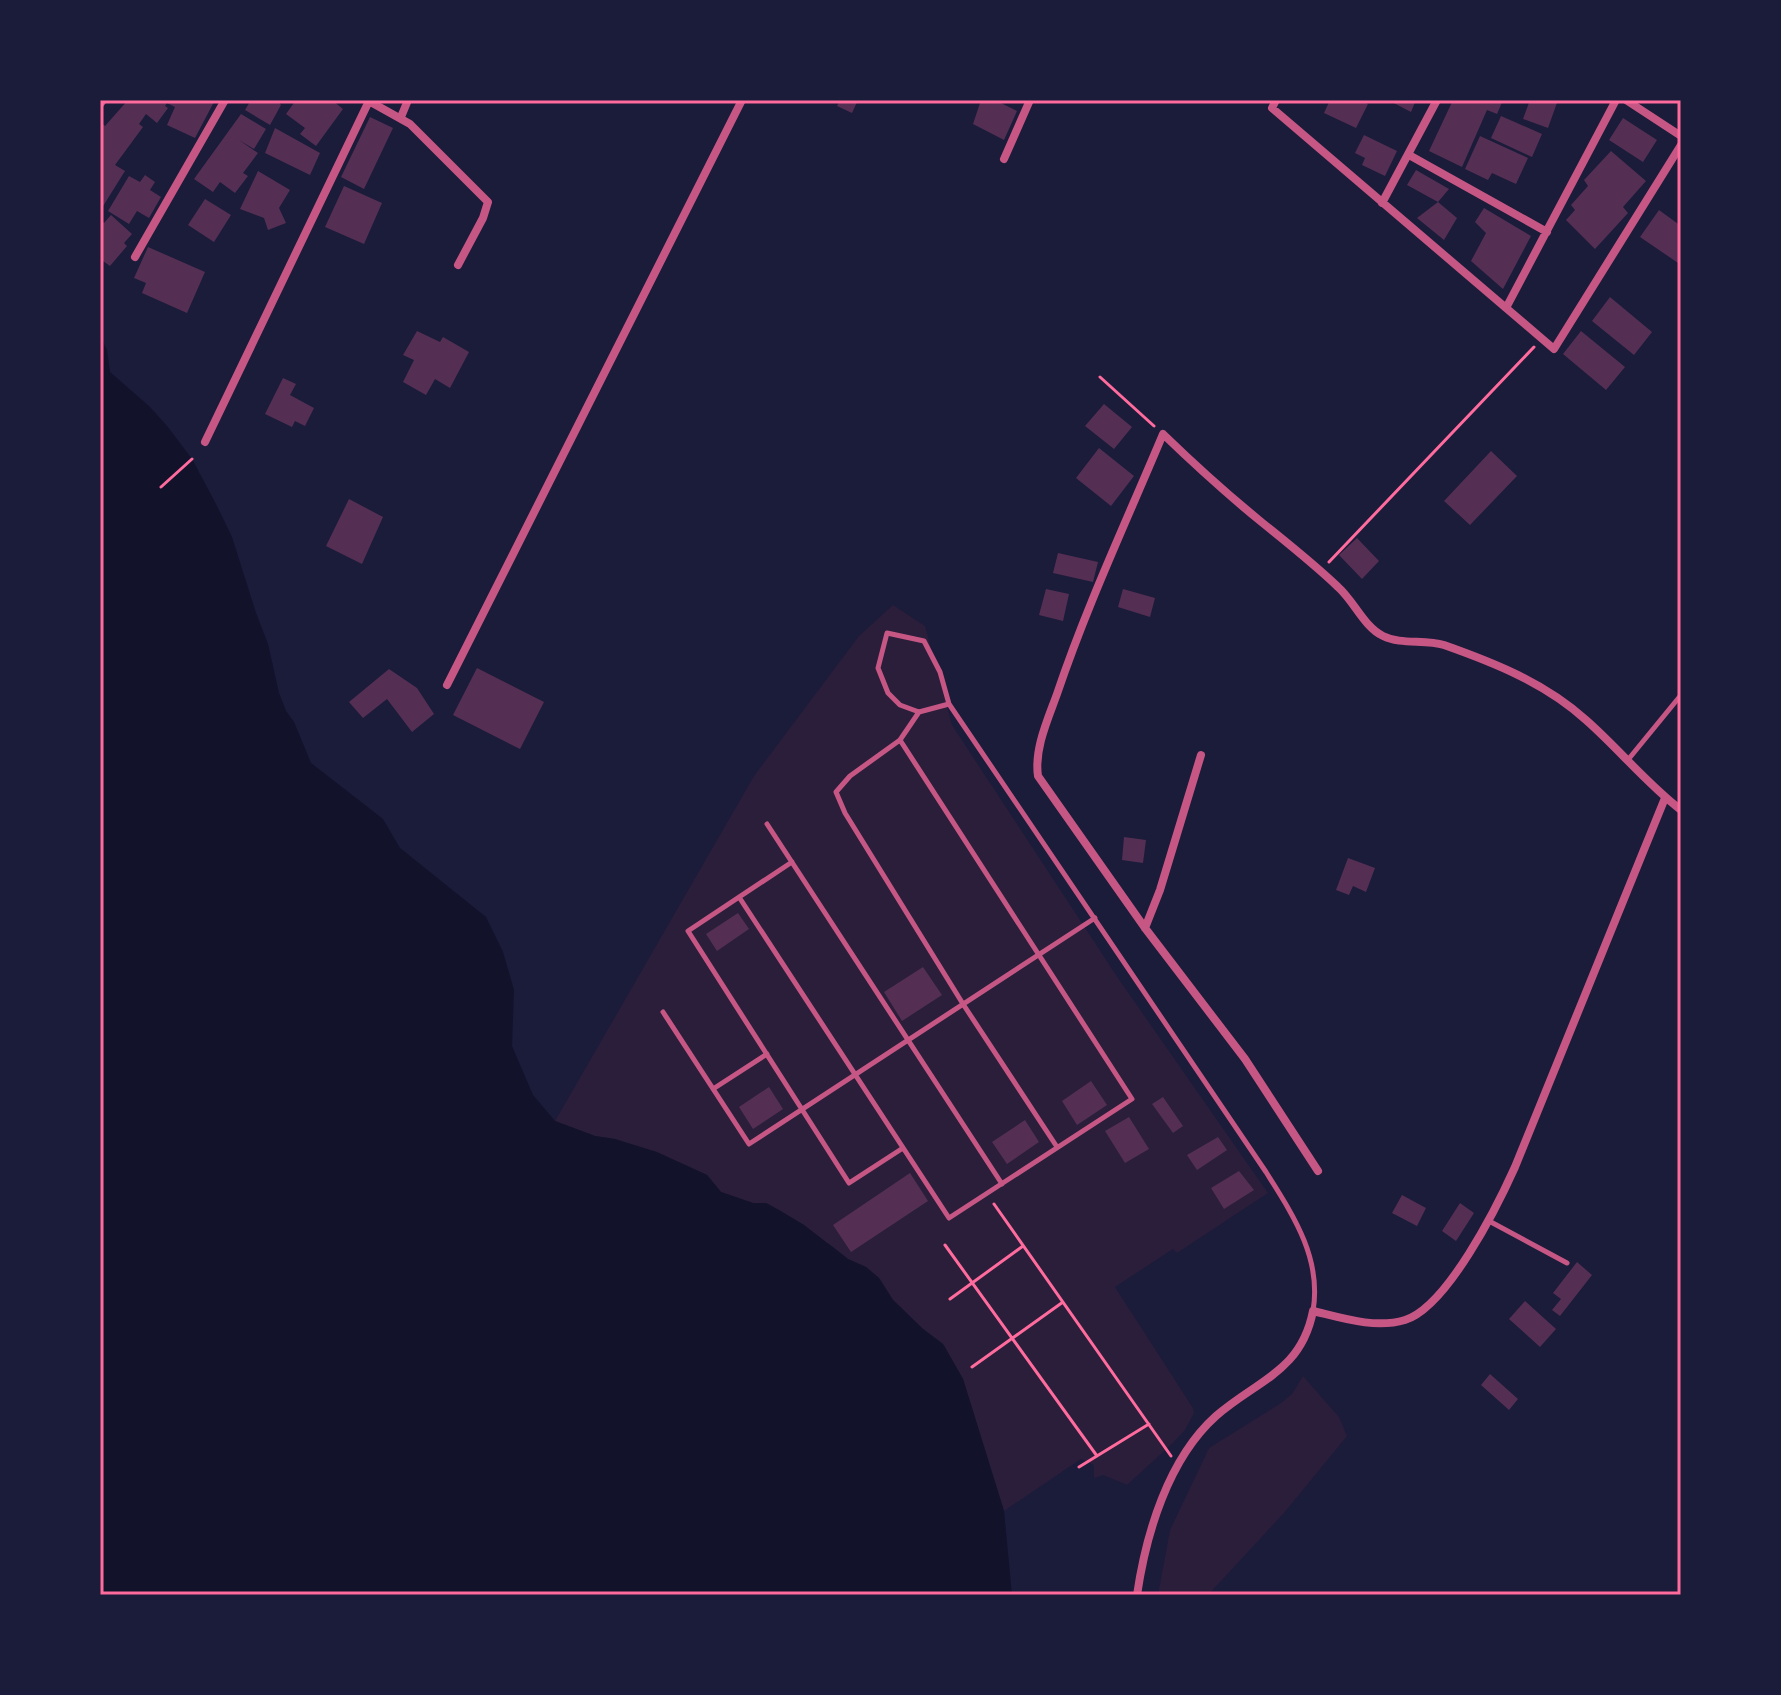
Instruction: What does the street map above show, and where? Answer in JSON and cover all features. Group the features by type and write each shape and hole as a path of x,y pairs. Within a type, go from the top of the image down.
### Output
{"street":[{"path":"135,257 225,100"},
{"path":"401,117 408,100"},
{"path":"447,685 742,100"},
{"path":"1004,159 1030,100"},
{"path":"1276,100 1272,108 1554,349 1681,145"},
{"path":"1382,203 1437,100"},
{"path":"1506,308 1616,100"},
{"path":"1626,100 1681,136"},
{"path":"205,442 368,101 401,117 488,202 458,265"},
{"path":"1409,155 1547,232"},
{"path":"1318,1171 1245,1059 1145,928 1044,786 1037,767 1044,731 1084,619 1163,434 1260,522 1321,571 1348,596 1367,622 1384,636 1435,642 1533,681 1586,719 1665,798 1681,810"},
{"path":"1145,928 1160,890 1201,755"},
{"path":"1137,1595 1153,1521 1177,1468 1216,1416 1296,1354 1307,1335 1313,1311 1377,1323 1393,1322 1413,1317 1445,1287 1488,1221 1515,1167 1665,798"}],"lane":[{"path":"949,704 919,712 900,705 888,693 878,668 887,633 924,641 940,672 949,704 1266,1172 1299,1228 1315,1278 1313,1311"},
{"path":"1627,761 1681,695"},
{"path":"919,712 900,740 850,776 836,792 845,813 963,1004 1057,1147"},
{"path":"739,897 949,1218 1132,1099 900,740"},
{"path":"767,824 1002,1184"},
{"path":"792,862 688,931 849,1183 903,1148"},
{"path":"663,1012 749,1144 1095,918"},
{"path":"713,1089 767,1054"},
{"path":"1488,1221 1567,1263"}],"path":[{"path":"1321,571 1542,339"},
{"path":"1100,377 1163,434"},
{"path":"161,487 192,459"},
{"path":"987,1194 1177,1468"},
{"path":"945,1245 1097,1456"},
{"path":"950,1299 1023,1246"},
{"path":"972,1367 1063,1302"},
{"path":"1079,1467 1149,1424"}],"shaded area":[{"path":"100,336 107,350 110,372 167,426 192,459 216,504 232,537 268,644 279,693 311,763 383,819 400,848 486,917 503,952 514,990 512,1046 533,1095 555,1121 595,1136 657,1152 707,1175 721,1192 753,1203 766,1203 804,1225 879,1278 893,1300 943,1344 963,1379 1004,1511 1012,1595 100,1595"},
{"path":"893,605 925,626 952,725 1118,978 1268,1193 1177,1253 1173,1249 1115,1287 1193,1408 1194,1413 1185,1430 1127,1485 1103,1475 1094,1478 1094,1465 1081,1459 1004,1511 963,1379 943,1344 893,1300 879,1278 821,1240 804,1225 766,1203 753,1203 721,1192 707,1175 683,1164 555,1121 754,776 859,636"},
{"path":"1303,1376 1339,1417 1347,1436 1284,1513 1208,1595 1158,1595 1170,1530 1209,1448 1281,1403 1292,1394"}],"building":[{"path":"128,100 215,100 195,138 167,125 175,107 167,103 165,106 168,108 157,123 146,114 139,124 143,127 115,165 125,171 100,211 100,122 105,126"},
{"path":"251,100 277,100 281,105 270,125 245,110"},
{"path":"296,100 332,100 343,109 316,146 300,134 305,128 286,114"},
{"path":"840,100 858,100 852,113 837,106"},
{"path":"981,100 995,100 1017,111 1004,140 973,124"},
{"path":"1330,100 1360,100 1368,104 1356,128 1324,113"},
{"path":"1388,100 1416,100 1411,112"},
{"path":"1453,100 1503,100 1497,114 1487,110 1462,167 1429,151"},
{"path":"1530,100 1558,100 1548,128 1523,119"},
{"path":"241,114 266,129 254,149 239,140 258,153 243,173 248,176 235,193 220,182 213,192 194,179"},
{"path":"1501,116 1542,134 1532,157 1491,138"},
{"path":"370,117 393,128 364,189 341,177"},
{"path":"1623,118 1657,140 1643,162 1609,140"},
{"path":"275,128 320,153 310,175 265,153"},
{"path":"1364,135 1397,151 1385,176 1362,165 1365,158 1355,153"},
{"path":"1480,136 1528,158 1516,184 1492,173 1488,180 1465,169"},
{"path":"1611,151 1646,181 1623,207 1628,213 1595,249 1566,220 1575,210 1571,205 1588,186 1584,180"},
{"path":"1416,170 1449,189 1438,202 1407,185"},
{"path":"258,171 290,190 279,208 286,223 268,230 264,218 240,209"},
{"path":"145,175 155,182 150,190 161,197 149,218 137,211 129,224 108,211 129,176 140,182"},
{"path":"344,186 382,203 364,244 325,227"},
{"path":"205,199 231,215 214,242 188,225"},
{"path":"1438,202 1457,218 1444,240 1417,218"},
{"path":"1484,208 1531,236 1503,289 1471,261 1486,233 1475,222"},
{"path":"1659,210 1681,226 1681,265 1640,237"},
{"path":"111,215 132,234 124,243 127,246 110,266 100,259 100,220 104,223"},
{"path":"148,247 205,272 187,313 142,293 146,283 134,278"},
{"path":"1610,297 1652,332 1634,355 1592,321"},
{"path":"417,331 440,342 443,337 469,352 450,388 435,379 426,395 403,382 414,360 403,355"},
{"path":"1581,331 1625,367 1606,390 1563,354"},
{"path":"283,378 296,384 290,395 314,408 305,426 295,421 292,427 265,414"},
{"path":"1104,404 1132,427 1114,449 1085,426"},
{"path":"1099,448 1134,476 1111,506 1076,478"},
{"path":"1491,451 1517,476 1470,525 1444,501"},
{"path":"349,499 383,517 362,564 326,546"},
{"path":"1357,538 1379,561 1362,579 1339,555"},
{"path":"1058,553 1098,562 1093,582 1053,573"},
{"path":"1046,589 1069,594 1063,621 1039,615"},
{"path":"1123,589 1155,598 1150,617 1118,607"},
{"path":"477,668 544,702 520,749 453,715"},
{"path":"389,669 417,688 434,714 412,732 387,699 363,718 349,702"},
{"path":"1124,837 1146,840 1143,863 1122,860"},
{"path":"1348,858 1375,868 1366,892 1353,886 1349,895 1336,890"},
{"path":"738,913 749,929 717,951 706,934"},
{"path":"923,967 942,995 902,1021 884,992"},
{"path":"1091,1081 1107,1105 1077,1125 1062,1101"},
{"path":"769,1087 783,1109 753,1129 739,1107"},
{"path":"1163,1097 1183,1126 1173,1133 1152,1104"},
{"path":"1129,1117 1149,1149 1125,1163 1105,1131"},
{"path":"1025,1120 1039,1142 1007,1164 992,1142"},
{"path":"1218,1137 1227,1150 1197,1170 1187,1155"},
{"path":"1239,1171 1254,1190 1224,1209 1211,1188"},
{"path":"910,1173 928,1201 851,1252 833,1225"},
{"path":"1402,1195 1426,1208 1417,1226 1392,1213"},
{"path":"1460,1203 1474,1213 1456,1241 1442,1231"},
{"path":"1577,1262 1592,1275 1560,1316 1552,1310 1561,1299 1553,1293"},
{"path":"1525,1301 1556,1329 1540,1347 1509,1319"},
{"path":"1490,1374 1518,1399 1509,1410 1481,1385"}]}
